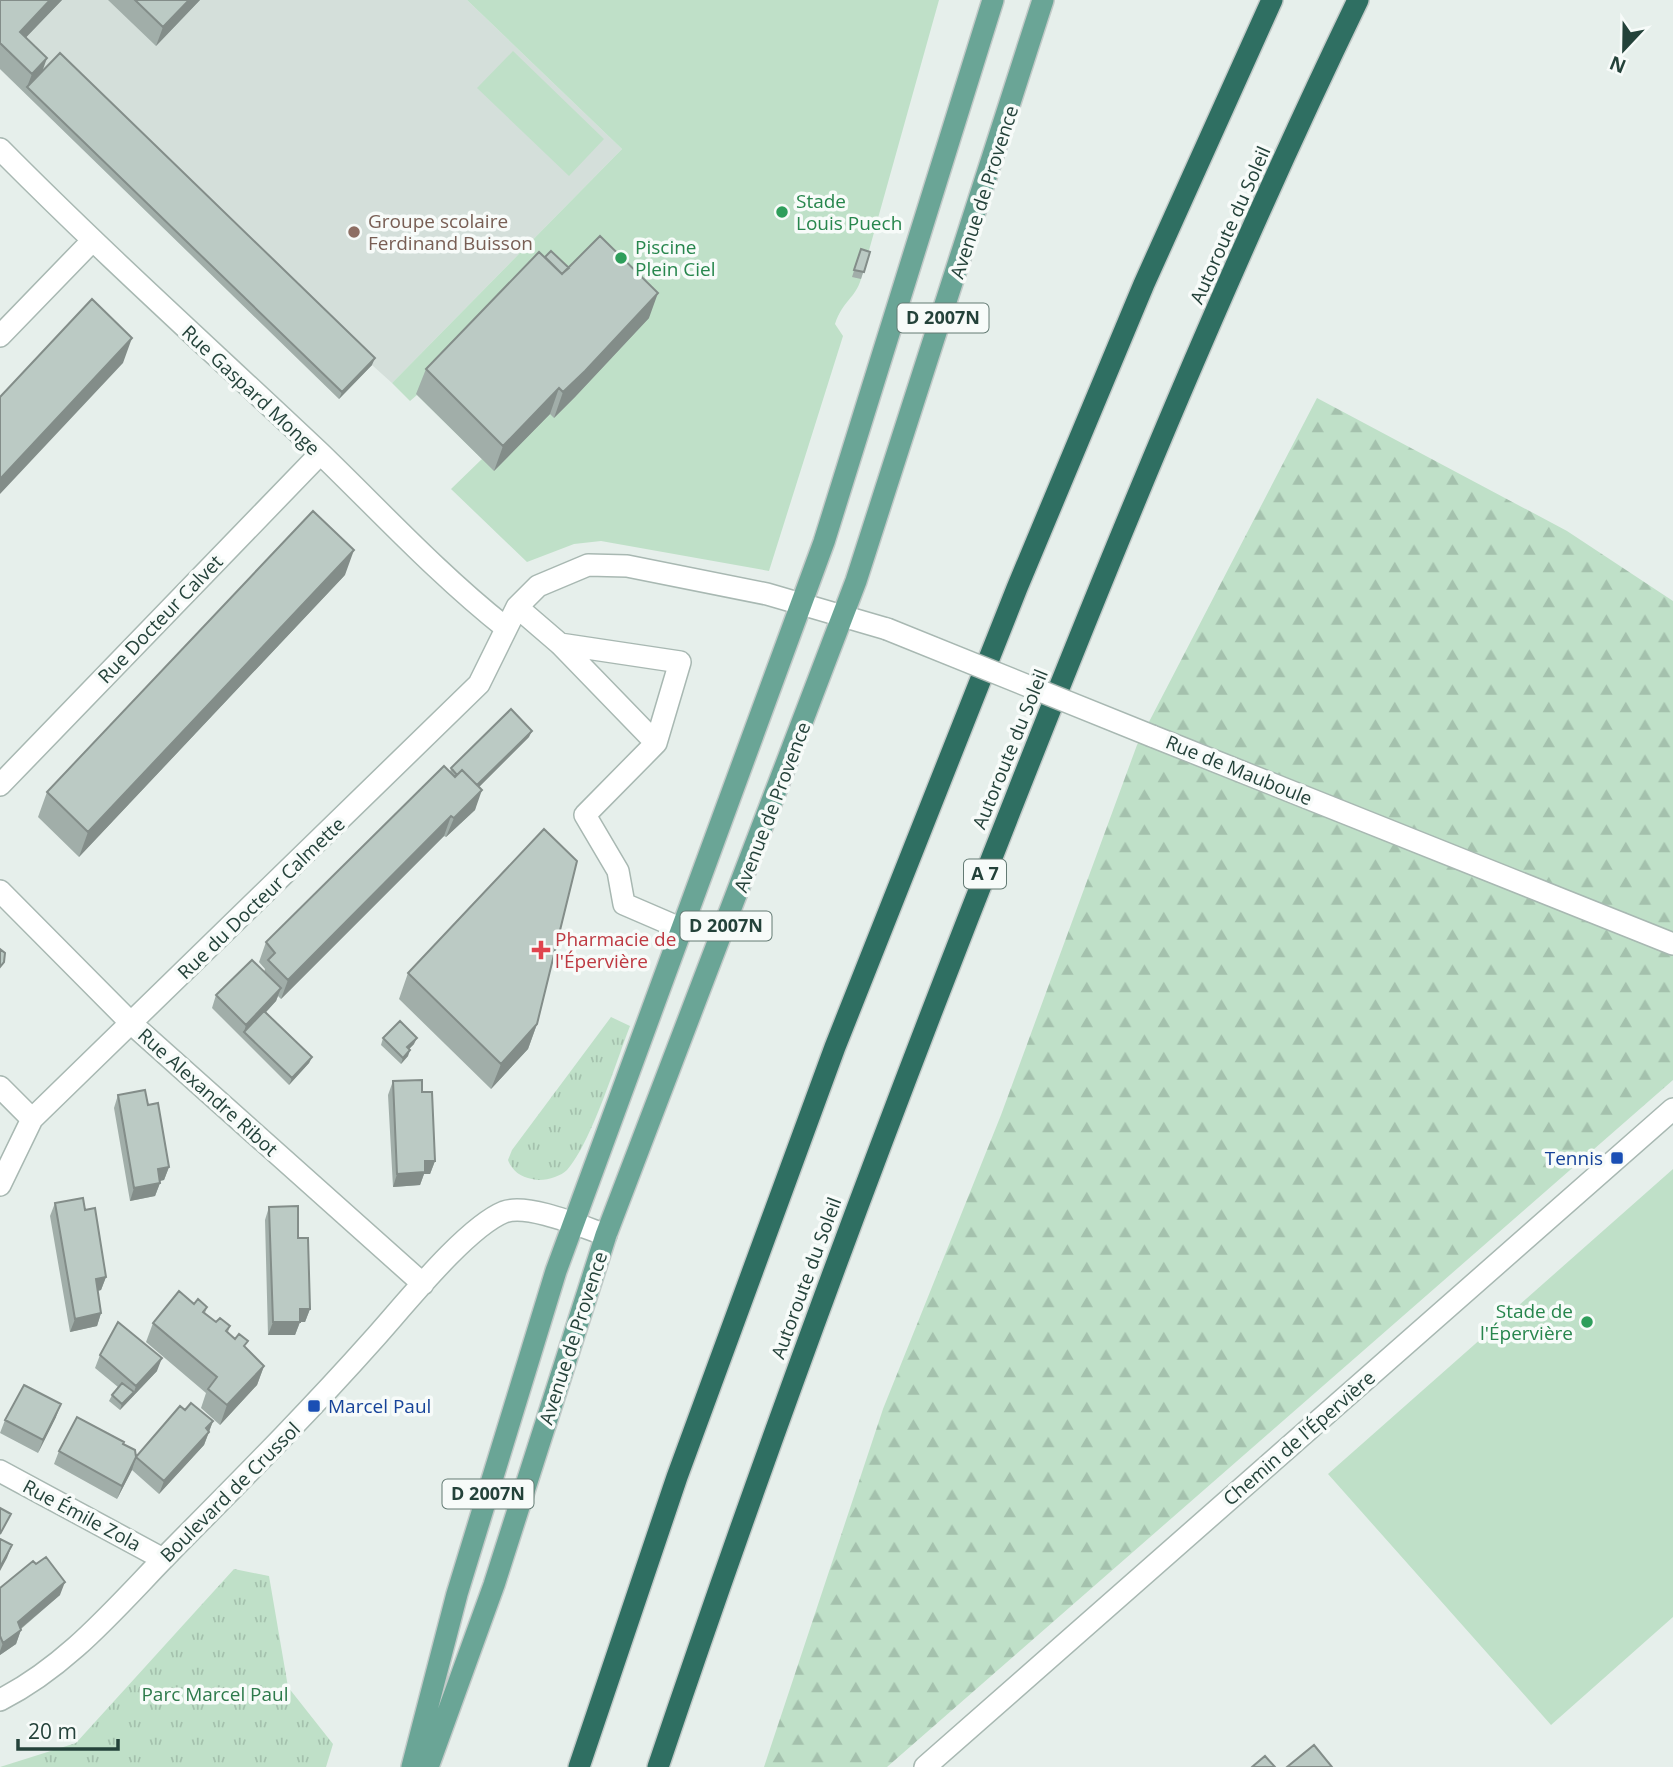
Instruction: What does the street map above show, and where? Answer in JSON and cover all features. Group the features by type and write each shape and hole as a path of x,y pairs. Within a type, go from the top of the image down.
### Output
{"highway":[{"path":"579,1767 677,1477 835,1047 1028,563 1144,284 1272,0"},
{"name":"Autoroute du Soleil","path":"658,1767 747,1502 919,1041 1083,626 1213,319 1358,0"}],"main road":[{"name":"Avenue de Provence","path":"412,1767 457,1594 556,1271 802,604 993,0"},
{"name":"Avenue de Provence","path":"428,1767 494,1585 606,1235 844,616 949,300 1044,0"}],"street":[{"name":"Rue Gaspard Monge","path":"0,149 92,241 320,454 458,590 506,628"},
{"path":"0,337 92,241"},
{"name":"Rue Docteur Calvet","path":"0,785 320,454"},
{"path":"656,743 560,644 517,607 538,586 588,565 627,566 802,604"},
{"name":"Rue de Mauboule","path":"802,604 887,628 1673,944"},
{"name":"Rue du Docteur Calmette","path":"0,1185 32,1119 479,684 517,607"},
{"path":"560,644 680,662 656,743 585,815 618,871 624,904 682,929"},
{"name":"Rue Alexandre Ribot","path":"0,891 132,1024 423,1284"},
{"path":"0,1087 32,1119"},
{"name":"Chemin de l'Épervière","path":"925,1767 1673,1108"},
{"name":"Boulevard de Crussol","path":"0,1700 24,1688 67,1657 314,1406 423,1284 484,1223 507,1211 536,1213 574,1223"},
{"path":"574,1223 606,1235"},
{"name":"Rue Émile Zola","path":"0,1471 163,1559"}],"shaded area":[{"name":"Groupe scolaire Ferdinand Buisson","path":"0,0 467,0 622,149 392,383 372,365 339,399 0,69"}],"green space":[{"path":"467,0 939,0 861,279 835,324 843,336 769,571 601,541 574,544 527,562 451,489 482,459 417,395 410,401 392,383 622,149"},
{"path":"513,51 604,139 569,176 477,88"},
{"path":"1317,398 1567,531 1673,601 1673,1080 887,1767 764,1767 883,1409 1001,1115 1137,745"},
{"path":"611,1017 630,1026 594,1123 576,1158 564,1173 551,1178 536,1180 521,1175 508,1160 512,1150"},
{"name":"Stade de l'Épervière","path":"1673,1169 1673,1617 1551,1725 1328,1474"},
{"name":"Parc Marcel Paul","path":"234,1569 269,1576 288,1687 333,1744 326,1767 0,1767 76,1743"}],"building":[{"path":"0,0 50,0 20,32 47,58 32,74 0,43"},
{"path":"135,0 189,0 163,27"},
{"path":"60,53 375,358 342,392 27,87"},
{"path":"600,236 658,293 585,371 563,392 559,388 503,446 426,369 539,252 562,274"},
{"path":"861,249 870,252 864,272 854,270"},
{"path":"551,251 569,268 562,274 545,257"},
{"path":"92,299 132,338 0,479 0,397"},
{"path":"313,511 354,550 88,832 47,792"},
{"path":"511,709 532,731 477,785 462,770 457,775 451,768"},
{"path":"444,766 455,777 462,770 482,790 454,818 451,816 288,980 268,960 275,953 266,942"},
{"path":"544,829 577,861 537,1024 501,1064 408,973"},
{"path":"0,949 5,953 0,967"},
{"path":"252,960 281,988 246,1025 216,995"},
{"path":"264,1011 312,1057 292,1078 244,1032"},
{"path":"400,1021 417,1038 407,1047 410,1050 403,1058 383,1038"},
{"path":"422,1080 422,1092 432,1092 435,1161 425,1161 425,1172 397,1174 393,1081"},
{"path":"145,1090 148,1105 158,1103 169,1167 158,1169 160,1183 134,1188 118,1095"},
{"path":"83,1198 85,1210 95,1208 106,1277 96,1279 101,1313 75,1319 55,1203"},
{"path":"298,1206 298,1238 308,1238 310,1309 300,1309 300,1322 273,1322 269,1207"},
{"path":"179,1291 194,1304 198,1299 207,1307 203,1312 216,1322 220,1318 230,1326 226,1331 235,1339 239,1334 248,1341 244,1346 264,1366 227,1405 208,1389 217,1377 153,1323"},
{"path":"118,1322 162,1358 136,1386 100,1355"},
{"path":"122,1383 134,1392 122,1404 112,1395"},
{"path":"24,1385 61,1404 43,1440 5,1420"},
{"path":"191,1403 213,1421 206,1428 209,1432 164,1481 136,1457 180,1406 185,1410"},
{"path":"77,1417 124,1442 123,1444 135,1450 136,1457 122,1486 59,1451"},
{"path":"0,1508 11,1514 0,1534"},
{"path":"0,1539 12,1545 0,1567"},
{"path":"46,1557 65,1582 18,1622 21,1630 3,1643 0,1636 0,1588 33,1561 36,1564"},
{"path":"1314,1745 1332,1767 1287,1767"},
{"path":"1265,1756 1275,1767 1252,1767"}],"place":[{"name":"Stade Louis Puech","path":"782,212"},
{"name":"Groupe scolaire Ferdinand Buisson","path":"354,232"},
{"name":"Piscine Plein Ciel","path":"621,258"},
{"name":"Pharmacie de l'Épervière","path":"541,950"},
{"name":"Tennis","path":"1617,1158"},
{"name":"Stade de l'Épervière","path":"1587,1322"},
{"name":"Marcel Paul","path":"314,1406"}]}
